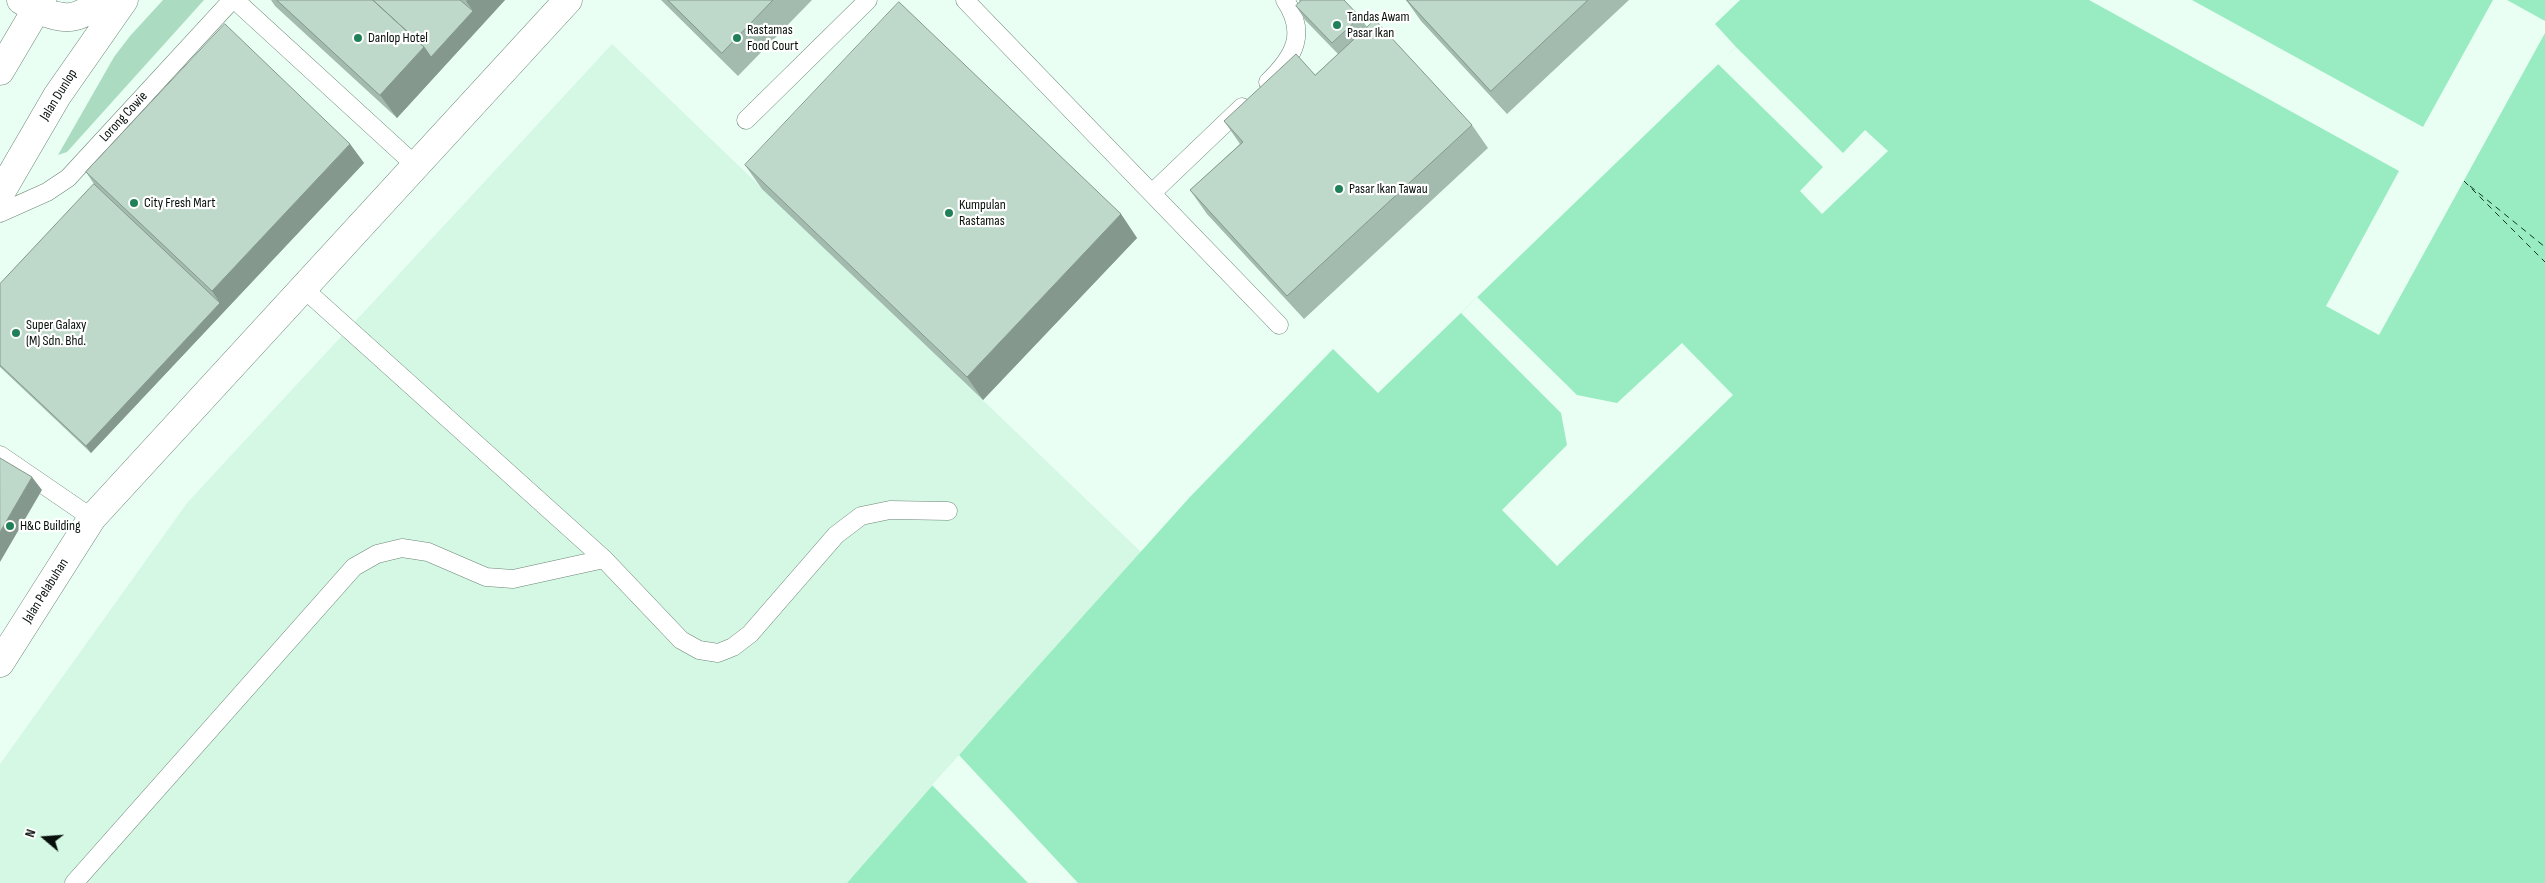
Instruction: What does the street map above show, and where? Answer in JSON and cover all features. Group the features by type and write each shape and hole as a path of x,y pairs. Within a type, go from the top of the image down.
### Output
{"street":[{"path":"0,71 33,3 57,18 72,19 104,0"},
{"name":"Jalan Dunlop","path":"0,194 57,96 124,0"},
{"name":"Jalan Pelabuhan","path":"0,663 92,518 568,0"}],"lane":[{"path":"234,0 415,165"},
{"name":"Lorong Cowie","path":"0,213 47,192 68,178 234,0"},
{"path":"746,120 868,0"},
{"path":"965,0 1279,326"},
{"path":"1152,193 1280,70 1293,52 1298,32 1293,13 1285,0"},
{"path":"303,288 604,559 681,640 699,650 718,653 732,647 750,634 836,535 861,516 890,510 948,512"},
{"path":"0,455 92,518"},
{"path":"74,883 354,567 377,554 402,548 428,552 486,577 513,579 604,559"}],"shaded area":[{"path":"163,0 204,0 67,152 58,155 114,57 130,36"},
{"path":"1740,0 2545,0 2545,883 847,883 995,714 1189,498 1333,349 1378,393 1736,47 1715,24"},
{"path":"612,44 1141,552 995,714 847,883 0,883 0,764 187,503"}],"pier":[{"path":"2089,0 2192,0 2423,127 2493,0 2507,0 2545,21 2545,33 2379,335 2326,306 2399,171"},
{"path":"1736,47 1843,153 1865,130 1888,151 1822,214 1800,191 1823,167 1718,64"},
{"path":"1477,297 1577,395 1617,403 1682,343 1733,395 1557,566 1502,510 1567,445 1561,413 1461,313"},
{"path":"959,755 1078,883 1028,883 932,785"}],"building":[{"name":"Danlop Hotel","path":"277,0 373,0 424,47 380,95"},
{"path":"373,0 460,0 473,11 431,57 424,47"},
{"path":"668,0 773,0 722,53"},
{"name":"Tandas Awam Pasar Ikan","path":"1302,0 1344,0 1360,17 1332,43 1296,6"},
{"path":"1407,0 1588,0 1491,91"},
{"name":"Kumpulan Rastamas","path":"899,2 1121,214 967,377 745,165"},
{"name":"Pasar Ikan Tawau","path":"1375,20 1472,125 1287,296 1190,190 1243,142 1224,121 1296,54 1315,75"},
{"path":"225,24 350,144 212,291 86,172"},
{"path":"94,184 220,303 86,446 0,365 0,284"},
{"path":"0,458 32,477 0,532"}],"ferry route":[{"path":"2464,181 2545,262"},
{"path":"2470,186 2545,247"}],"place":[{"name":"Tandas Awam Pasar Ikan","path":"1337,25"},
{"name":"Danlop Hotel","path":"358,38"},
{"name":"Rastamas Food Court","path":"737,38"},
{"name":"Pasar Ikan Tawau","path":"1339,189"},
{"name":"City Fresh Mart","path":"134,203"},
{"name":"Kumpulan Rastamas","path":"949,213"},
{"name":"Super Galaxy (M) Sdn. Bhd.","path":"16,333"},
{"name":"H&C Building","path":"10,526"}]}
